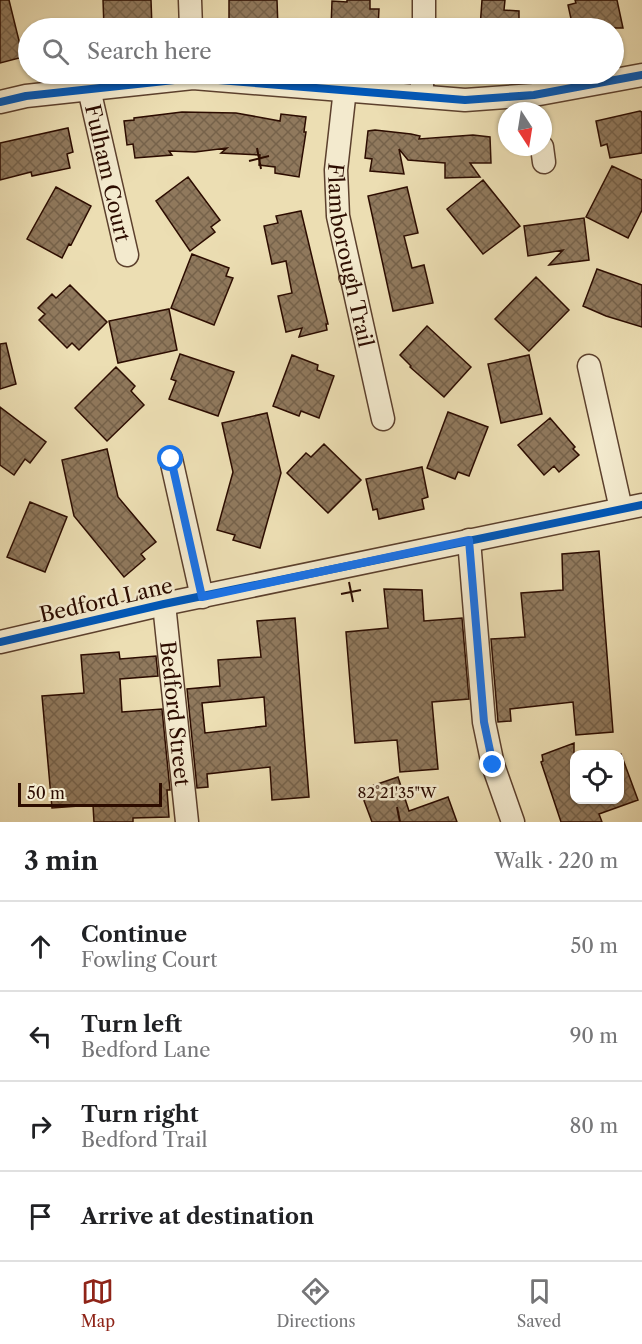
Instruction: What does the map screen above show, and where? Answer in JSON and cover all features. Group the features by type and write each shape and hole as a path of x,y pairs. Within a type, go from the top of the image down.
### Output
{"street":[{"path":"190,0 191,18"},
{"path":"424,0 424,18"},
{"path":"624,80 642,75"},
{"path":"0,102 26,96 129,84"},
{"path":"294,84 465,100 512,102"},
{"path":"422,96 423,84"},
{"path":"540,102 608,84"},
{"name":"Flamborough Trail","path":"345,88 336,170 338,216 383,419"},
{"name":"Fulham Court","path":"89,89 128,255"},
{"path":"589,366 632,507"},
{"path":"171,459 202,597"},
{"name":"Bedford Lane","path":"0,642 164,604 632,507"},
{"path":"469,540 484,722 493,765 513,822"},
{"name":"Bedford Street","path":"164,604 187,822"}],"building":[{"path":"0,0 9,0 18,37 18,58 0,63"},
{"path":"103,0 151,0 152,18 104,18"},
{"path":"229,0 277,0 278,18 229,18"},
{"path":"347,0 370,0 370,9 379,9 379,18 331,18 332,1 347,2"},
{"path":"482,0 505,0 504,10 519,11 519,18 481,18"},
{"path":"575,0 617,0 621,18 571,18 568,5 576,3"},
{"path":"182,112 236,113 280,121 281,114 306,117 299,177 275,173 275,167 259,165 260,155 221,153 227,148 195,152 169,151 172,155 135,158 133,144 127,145 124,121"},
{"path":"642,112 642,153 610,158 607,144 601,146 596,121"},
{"path":"68,128 73,152 67,154 70,168 32,176 31,172 0,180 0,143"},
{"path":"368,131 411,134 420,136 419,139 473,135 490,137 491,163 470,163 480,177 445,178 445,163 408,160 399,149 404,174 370,171 372,159 365,158"},
{"path":"612,166 642,180 642,210 628,238 586,217"},
{"path":"188,177 220,220 211,227 215,232 190,251 156,201"},
{"path":"483,180 520,226 483,254 447,209"},
{"path":"56,187 91,206 62,258 27,239"},
{"path":"407,187 418,233 404,236 412,268 424,265 433,303 393,311 368,196"},
{"path":"301,211 328,324 326,324 327,330 299,337 302,328 286,332 278,296 292,293 286,261 272,264 264,226 278,223 276,216"},
{"path":"584,218 589,260 549,265 563,250 528,256 524,226"},
{"path":"192,254 229,268 226,276 233,278 214,325 171,308"},
{"path":"597,269 642,285 642,327 583,306"},
{"path":"536,277 569,310 529,351 495,319"},
{"path":"70,285 107,322 79,350 72,343 67,348 39,320 45,314 38,308 52,294 56,298"},
{"path":"169,309 177,350 118,363 109,321"},
{"path":"427,326 471,367 444,397 400,355"},
{"path":"6,343 16,384 0,389 0,344"},
{"path":"180,354 234,372 218,416 169,399 176,381 171,379"},
{"path":"292,355 318,365 317,370 334,376 319,418 301,411 299,416 273,406"},
{"path":"529,355 542,414 501,423 488,364"},
{"path":"116,367 135,386 131,391 144,405 107,441 75,408"},
{"path":"0,407 46,442 30,463 25,459 14,475 0,465"},
{"path":"448,412 488,427 469,476 458,472 455,479 427,468"},
{"path":"267,413 281,473 260,548 233,540 235,535 217,530 233,472 222,423"},
{"path":"550,418 579,455 559,472 554,466 544,475 518,445"},
{"path":"324,444 361,480 328,513 287,473 306,453 311,457"},
{"path":"107,449 118,497 156,542 141,554 145,559 124,577 74,516 62,460"},
{"path":"422,467 428,497 422,499 424,509 379,519 377,509 373,510 366,479"},
{"path":"30,502 67,517 45,572 7,557"},
{"path":"599,551 613,732 576,735 573,702 510,709 511,721 498,722 491,639 525,637 521,593 563,590 562,554"},
{"path":"384,589 422,590 424,621 462,618 469,699 432,702 438,769 400,772 397,740 355,743 346,632 388,628"},
{"path":"295,618 309,797 272,800 270,767 207,774 208,787 197,788 187,689 220,686 218,660 261,657 257,621","holes":["264,697 266,726 205,733 202,703"]},
{"path":"119,652 120,659 156,656 158,676 120,679 122,712 162,709 170,790 167,790 169,817 133,818 133,822 94,822 93,805 52,808 42,696 84,693 81,655"},
{"path":"574,743 574,750 570,750 570,804 624,804 624,762 638,800 599,814 602,822 561,822 541,762 543,761 542,755"},
{"path":"398,777 409,811 448,797 457,822 372,822 360,790"}],"cycle path":[{"path":"624,78 642,75"},
{"path":"0,102 26,96 137,84"},
{"path":"267,84 465,100 534,95 593,84"},
{"path":"0,642 164,604 642,505"}],"route":[{"path":"171,459 202,597 469,540 484,722 493,765"}]}
